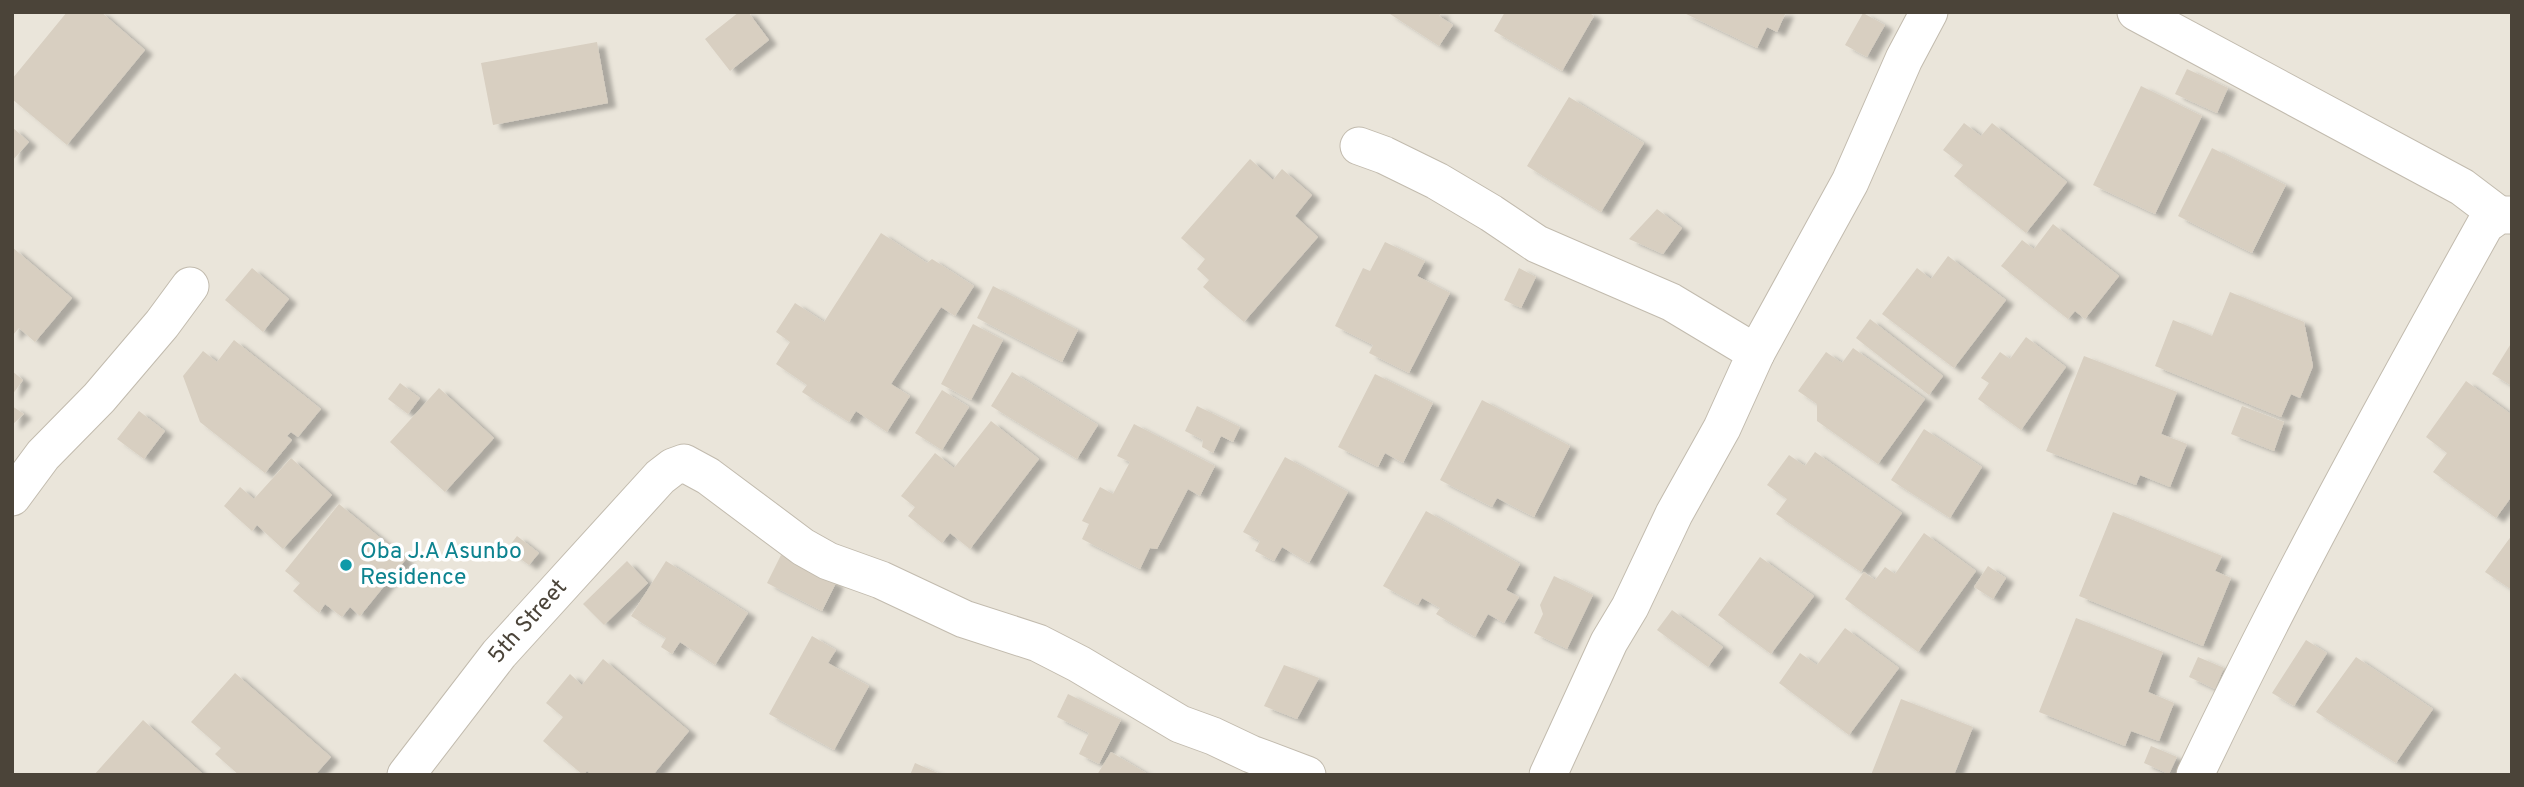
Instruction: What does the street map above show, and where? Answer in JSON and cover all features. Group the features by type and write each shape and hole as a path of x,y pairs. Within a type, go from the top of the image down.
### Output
{"street":[{"path":"1548,775 1603,653 1630,607 1674,514 1722,428 1756,353 1850,182 1904,58 1929,12"},
{"path":"2136,12 2462,187 2505,215"},
{"path":"1359,146 1437,181 1536,244 1671,302 1756,353"},
{"path":"2195,775 2241,678 2485,225 2505,215"},
{"path":"12,498 43,456 99,398 162,324 190,286"},
{"name":"5th Street","path":"406,775 499,654 660,477 684,463 708,476 803,547 828,561 881,580 964,619 1038,643 1180,724 1307,775"}],"shaded area":[{"path":"12,12 2512,12 2512,775 12,775"}],"building":[{"path":"67,12 101,12 145,50 67,145 12,99 12,79"},
{"path":"739,12 748,12 769,40 730,71 705,39"},
{"path":"1387,12 1442,12 1439,16 1453,25 1439,46"},
{"path":"1505,12 1588,12 1594,16 1562,71 1494,31"},
{"path":"1682,12 1786,12 1777,32 1767,27 1757,48"},
{"path":"1863,13 1885,25 1867,57 1845,45"},
{"path":"597,42 608,103 493,125 481,63"},
{"path":"2187,69 2228,88 2217,113 2175,94"},
{"path":"2141,86 2202,116 2155,214 2093,185"},
{"path":"1569,97 1644,143 1601,212 1527,166"},
{"path":"1964,123 1981,136 1992,123 2067,182 2026,233 1954,176 1963,165 1943,150"},
{"path":"12,127 29,142 12,161"},
{"path":"2212,148 2286,185 2252,253 2178,216"},
{"path":"1250,159 1273,180 1282,169 1312,195 1295,216 1318,237 1244,322 1203,287 1209,280 1197,269 1205,259 1181,238"},
{"path":"1657,209 1682,228 1663,254 1629,239"},
{"path":"2053,224 2119,276 2085,319 2075,311 2068,319 2001,266 2022,240 2034,249"},
{"path":"881,233 927,263 932,259 974,286 955,316 941,307 891,384 910,396 887,432 856,411 849,422 802,392 807,385 776,364 790,342 776,332 795,303 824,322"},
{"path":"1385,242 1425,261 1417,276 1450,293 1409,373 1369,353 1373,345 1335,326 1363,268 1370,271"},
{"path":"12,247 72,298 35,342 19,328 12,336"},
{"path":"1948,256 2006,300 1954,368 1882,314 1917,268 1931,279"},
{"path":"252,268 289,299 263,332 225,300"},
{"path":"1519,268 1536,277 1521,308 1504,300"},
{"path":"993,286 1078,330 1062,362 977,318"},
{"path":"2230,292 2304,322 2313,366 2300,398 2291,394 2281,417 2155,366 2173,320 2212,336"},
{"path":"1870,319 1943,376 1929,395 1856,338"},
{"path":"973,324 1003,340 971,400 941,384"},
{"path":"2026,337 2066,367 2021,430 1978,399 1989,383 1981,378 2000,352 2010,359"},
{"path":"234,340 321,409 298,437 291,432 287,436 292,440 265,473 200,422 183,376 203,351 217,362"},
{"path":"2512,342 2512,386 2492,374"},
{"path":"1853,348 1925,399 1878,464 1817,421 1817,404 1798,391 1826,352 1842,363"},
{"path":"2084,356 2177,392 2161,434 2187,444 2170,487 2140,475 2136,485 2046,451"},
{"path":"12,371 23,380 12,395"},
{"path":"1012,372 1098,425 1077,459 991,406"},
{"path":"1375,374 1433,403 1403,463 1385,453 1378,467 1338,447"},
{"path":"2466,381 2512,415 2512,496 2496,518 2433,472 2447,453 2426,437"},
{"path":"400,383 420,398 408,414 388,399"},
{"path":"439,388 494,438 445,492 390,442"},
{"path":"942,390 969,407 942,450 915,433"},
{"path":"1482,400 1570,446 1534,517 1497,498 1492,507 1440,480"},
{"path":"12,406 24,414 12,425"},
{"path":"1197,406 1240,427 1233,442 1221,436 1213,453 1202,447 1203,440 1185,431"},
{"path":"2242,406 2284,422 2274,451 2231,434"},
{"path":"139,411 165,431 144,459 117,439"},
{"path":"991,421 1039,459 970,549 950,533 942,543 908,516 915,507 901,496 935,453 954,468"},
{"path":"1134,424 1215,466 1200,496 1188,489 1157,549 1150,548 1140,569 1082,539 1089,524 1082,521 1100,487 1113,494 1130,462 1117,456"},
{"path":"1924,429 1982,467 1950,518 1891,480"},
{"path":"1815,452 1902,513 1861,572 1776,514 1787,499 1767,485 1789,455 1805,466"},
{"path":"1285,457 1348,492 1309,563 1282,547 1274,561 1255,551 1260,541 1243,532"},
{"path":"291,458 332,495 283,549 257,525 252,531 224,506 240,487 254,499"},
{"name":"Oba J.A Asunbo Residence","path":"339,504 406,559 360,616 350,607 342,617 325,604 319,613 293,591 300,583 285,571"},
{"path":"1426,511 1520,564 1506,590 1519,597 1504,623 1488,614 1475,637 1436,614 1440,608 1422,598 1418,605 1383,586"},
{"path":"2113,512 2222,556 2215,571 2231,578 2203,646 2079,596"},
{"path":"1924,533 1976,571 1918,652 1845,599 1864,572 1875,580 1885,567 1895,574"},
{"path":"2512,535 2512,590 2485,572"},
{"path":"517,536 539,553 529,565 507,549"},
{"path":"781,555 836,583 822,611 767,583"},
{"path":"1760,557 1814,596 1771,654 1718,615"},
{"path":"627,561 648,583 604,625 583,604"},
{"path":"666,561 748,613 715,665 680,642 672,654 661,647 666,638 631,616"},
{"path":"1988,566 2006,578 1993,599 1974,587"},
{"path":"1554,576 1593,595 1567,649 1534,633 1543,614 1540,605"},
{"path":"1672,610 1723,647 1708,667 1657,630"},
{"path":"2076,618 2163,652 2148,692 2174,703 2159,741 2131,731 2125,746 2039,712"},
{"path":"1845,628 1899,668 1849,735 1779,683 1800,653 1817,665"},
{"path":"812,636 836,650 828,663 869,686 834,750 769,714"},
{"path":"2306,640 2327,653 2294,706 2272,693"},
{"path":"2198,657 2224,668 2215,689 2189,677"},
{"path":"2356,657 2433,709 2396,763 2316,712"},
{"path":"603,659 689,731 653,775 592,775 587,771 583,775 543,741 563,717 546,703 570,674 582,685"},
{"path":"1284,665 1319,678 1297,719 1264,706"},
{"path":"235,673 331,757 315,775 239,775 215,754 221,748 191,722"},
{"path":"1068,694 1121,720 1099,764 1079,754 1089,733 1057,717"},
{"path":"1901,699 1973,727 1954,775 1871,775"},
{"path":"143,720 204,775 94,775"},
{"path":"2151,746 2177,757 2169,774 2144,763"},
{"path":"1111,752 1146,773 1145,775 1097,775"},
{"path":"915,763 942,775 910,775"}],"place":[{"name":"Oba J.A Asunbo Residence","path":"346,565"}]}
